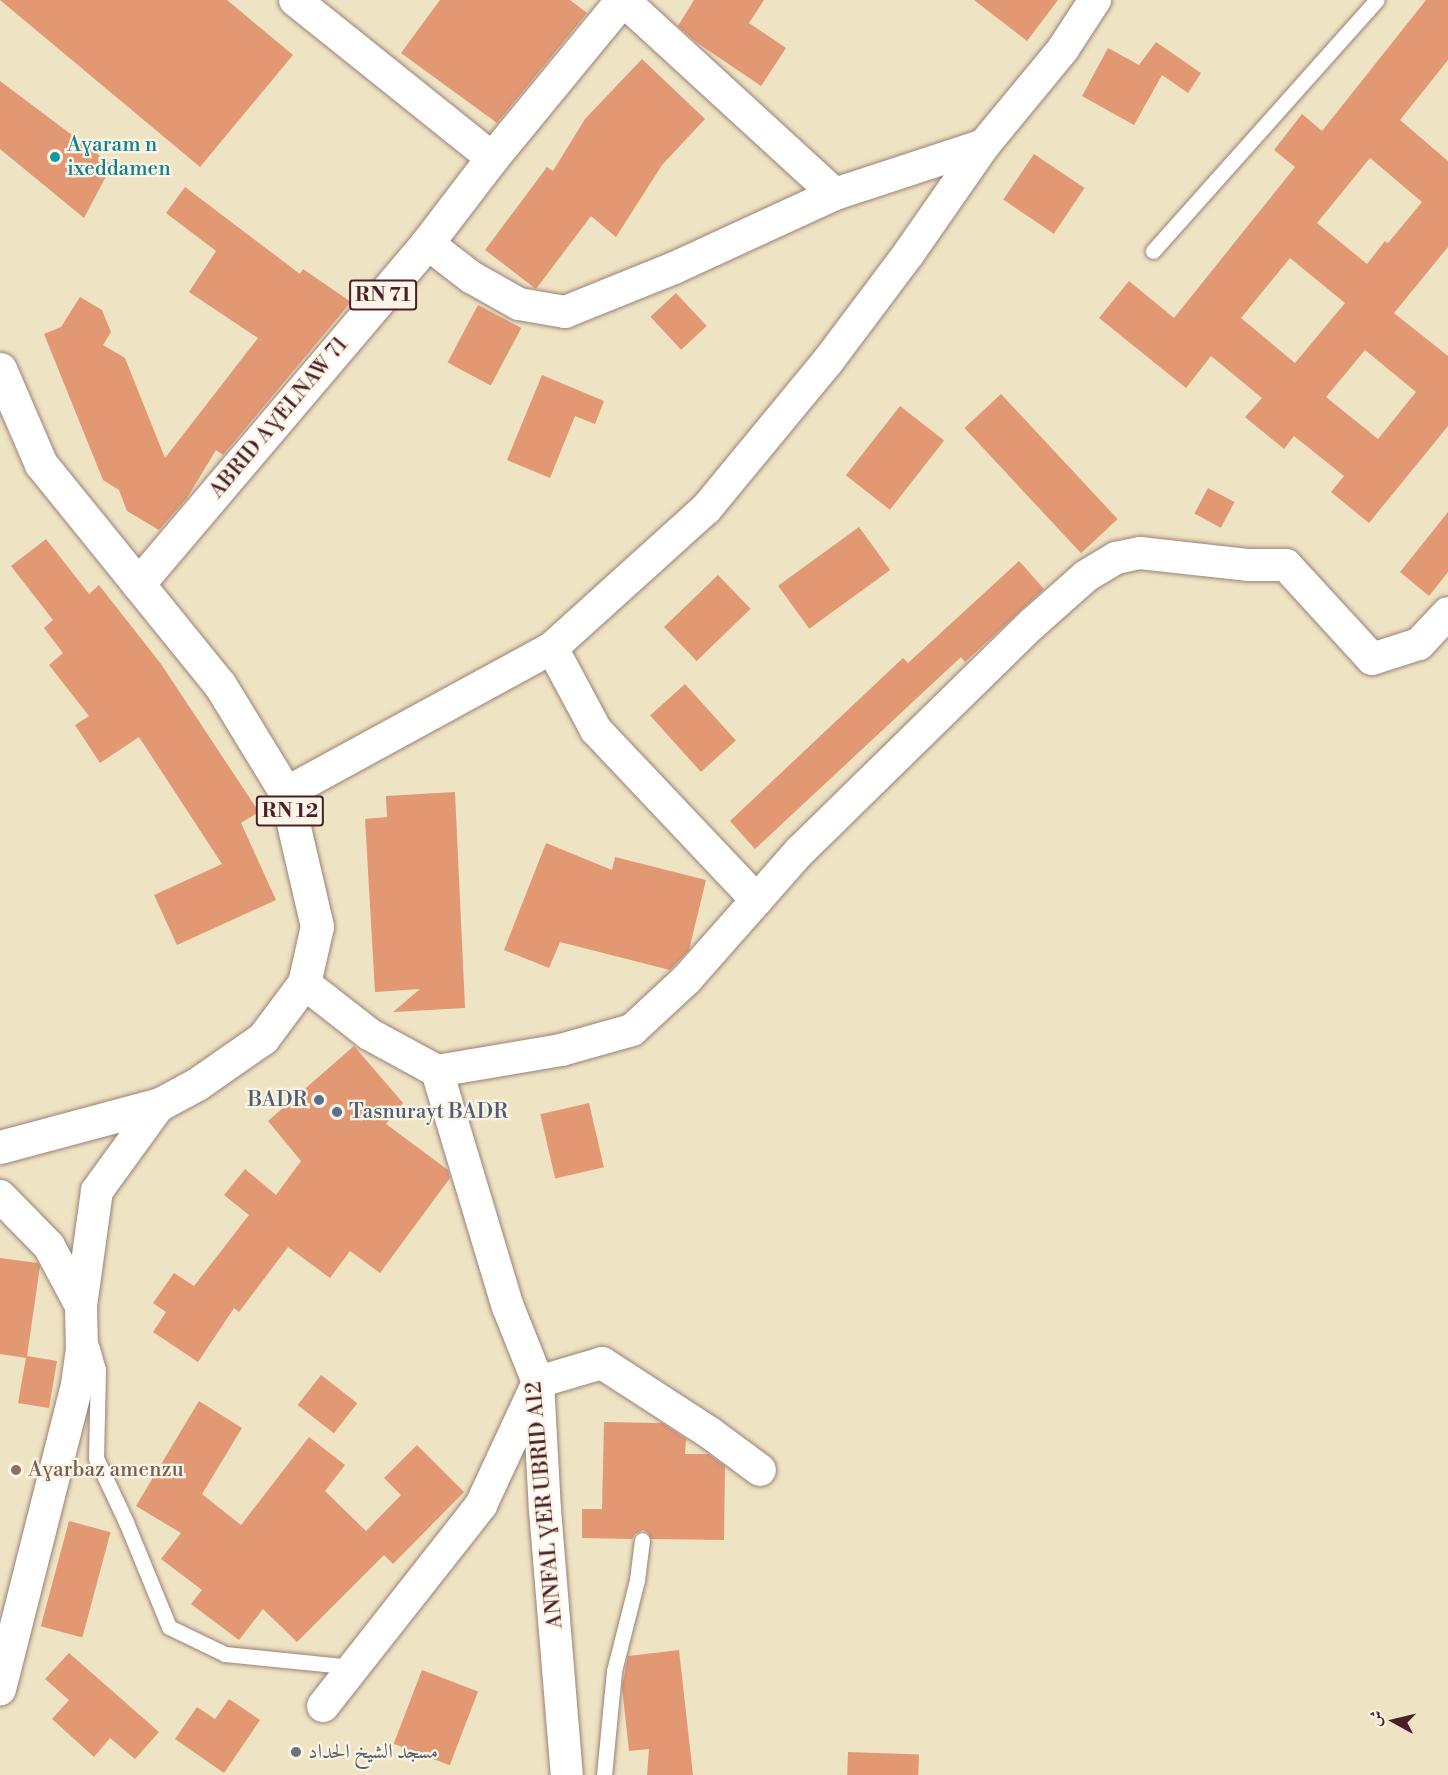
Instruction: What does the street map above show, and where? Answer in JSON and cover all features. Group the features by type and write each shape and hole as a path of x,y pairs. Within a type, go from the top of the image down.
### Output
{"main road":[{"name":"ABRID AƔELNAW 71","path":"138,584 427,243 492,158 522,125 622,0"},
{"name":"RN 12","path":"0,369 41,464 220,685 286,793 317,926 304,983 263,1038 197,1084 159,1104 0,1147"}],"street":[{"path":"295,0 492,158"},
{"path":"622,0 835,194"},
{"path":"286,793 552,648 706,509 828,361 909,253 984,145 1063,49 1095,0"},
{"path":"427,243 471,277 519,304 565,312 674,268 835,194 984,145"},
{"path":"304,983 369,1034 437,1071 561,1050 632,1030 687,979 800,851 1032,624 1086,576 1116,558 1140,553 1249,565 1286,565 1372,659 1419,644 1448,613"},
{"path":"552,648 596,730 757,900"},
{"name":"ANNFAL ƔER UBRID A12","path":"437,1071 508,1307 538,1382 545,1510 567,1775"},
{"path":"0,1689 78,1385 82,1349 81,1306 97,1191 159,1104"},
{"path":"0,1197 49,1246 81,1306"},
{"path":"323,1706 481,1505 538,1382 602,1363 710,1433 760,1470"}],"lane":[{"path":"1153,251 1377,0"},
{"path":"81,1306 98,1370 96,1458 126,1522 170,1627 225,1654 354,1667"},
{"path":"604,1775 614,1671 637,1580 642,1540"}],"building":[{"path":"0,0 227,0 293,55 200,167"},
{"path":"440,0 570,0 587,13 497,123 401,53"},
{"path":"694,0 764,0 749,23 786,48 761,86 696,42 678,26"},
{"path":"974,0 1058,0 1027,41"},
{"path":"1426,0 1448,0 1448,60 1400,120 1448,161 1448,247 1394,313 1448,356 1448,426 1369,523 1331,492 1344,476 1294,436 1284,449 1245,417 1262,398 1211,356 1186,388 1099,318 1129,281 1174,318 1295,167 1274,150 1302,114 1322,131","holes":["1370,158 1422,202 1367,264 1317,223","1290,258 1345,303 1295,363 1241,318","1365,350 1416,392 1378,439 1326,397"]},
{"path":"1156,42 1201,73 1188,93 1162,75 1134,125 1082,96 1108,48 1139,65"},
{"path":"642,59 705,119 662,165 616,237 591,216 536,289 485,250 547,167 553,171 585,119"},
{"name":"Aɣaram n ixeddamen","path":"0,81 112,165 84,218 0,149"},
{"path":"1034,154 1085,188 1054,234 1003,200"},
{"path":"185,187 300,274 303,269 351,302 223,455 216,450 187,498 159,530 127,511 119,490 103,480 44,334 61,327 80,297 102,310 111,332 103,345 125,358 165,458 258,338 189,292 216,251 166,213"},
{"path":"676,293 707,326 681,350 650,317"},
{"path":"478,305 521,328 491,385 447,362"},
{"path":"542,375 604,401 595,424 575,416 550,478 507,460"},
{"path":"1001,394 1118,519 1081,553 964,428"},
{"path":"900,406 944,440 890,510 846,475"},
{"path":"1208,488 1234,502 1221,528 1194,514"},
{"path":"1448,512 1448,572 1429,596 1400,572"},
{"path":"859,527 890,570 809,629 778,586"},
{"path":"46,539 89,594 99,585 161,664 259,812 241,823 276,900 177,945 154,895 222,864 139,737 100,763 75,725 89,716 49,665 63,653 44,628 53,620 11,566"},
{"path":"1019,561 1044,589 965,662 961,657 755,849 730,821 903,658 908,663"},
{"path":"718,575 751,609 697,661 664,627"},
{"path":"685,684 736,740 701,772 650,715"},
{"path":"455,792 465,1008 393,1012 420,989 375,992 365,819 387,817 386,796"},
{"path":"546,843 612,870 615,857 706,880 689,950 670,970 560,942 549,968 504,950"},
{"path":"354,1046 403,1103 386,1124 448,1170 450,1178 380,1273 350,1251 330,1278 288,1247 239,1312 234,1308 198,1362 153,1332 166,1312 153,1303 174,1273 194,1286 249,1215 224,1195 245,1169 276,1195 301,1161 268,1121"},
{"path":"589,1103 604,1167 555,1179 540,1114"},
{"path":"0,1258 38,1263 40,1266 27,1356 57,1361 49,1408 18,1403 26,1358 0,1354"},
{"path":"321,1375 357,1403 334,1433 298,1405"},
{"path":"199,1401 242,1428 202,1494 241,1525 309,1437 345,1465 325,1491 366,1531 401,1495 384,1478 417,1445 464,1492 393,1564 384,1555 297,1642 263,1609 239,1640 191,1604 202,1590 161,1559 181,1533 136,1506"},
{"path":"604,1422 662,1423 686,1439 685,1454 708,1454 725,1466 724,1540 651,1539 643,1530 635,1534 632,1539 582,1538 582,1509 602,1509"},
{"path":"69,1521 111,1532 82,1637 41,1626"},
{"path":"679,1650 693,1775 647,1775 649,1749 629,1751 622,1687 628,1656"},
{"path":"69,1653 159,1732 135,1759 110,1738 94,1757 52,1719 69,1700 45,1679"},
{"path":"422,1670 478,1692 450,1765 394,1744"},
{"path":"229,1699 260,1720 224,1773 175,1739 197,1707 215,1719"},
{"path":"848,1752 919,1754 918,1775 847,1775"}],"place":[{"name":"Aɣaram n ixeddamen","path":"55,157"},
{"name":"BADR","path":"319,1100"},
{"name":"Tasnurayt BADR","path":"337,1112"},
{"name":"Aɣarbaz amenzu","path":"16,1470"},
{"name":"مسجد الشيخ الحداد","path":"296,1752"}]}
